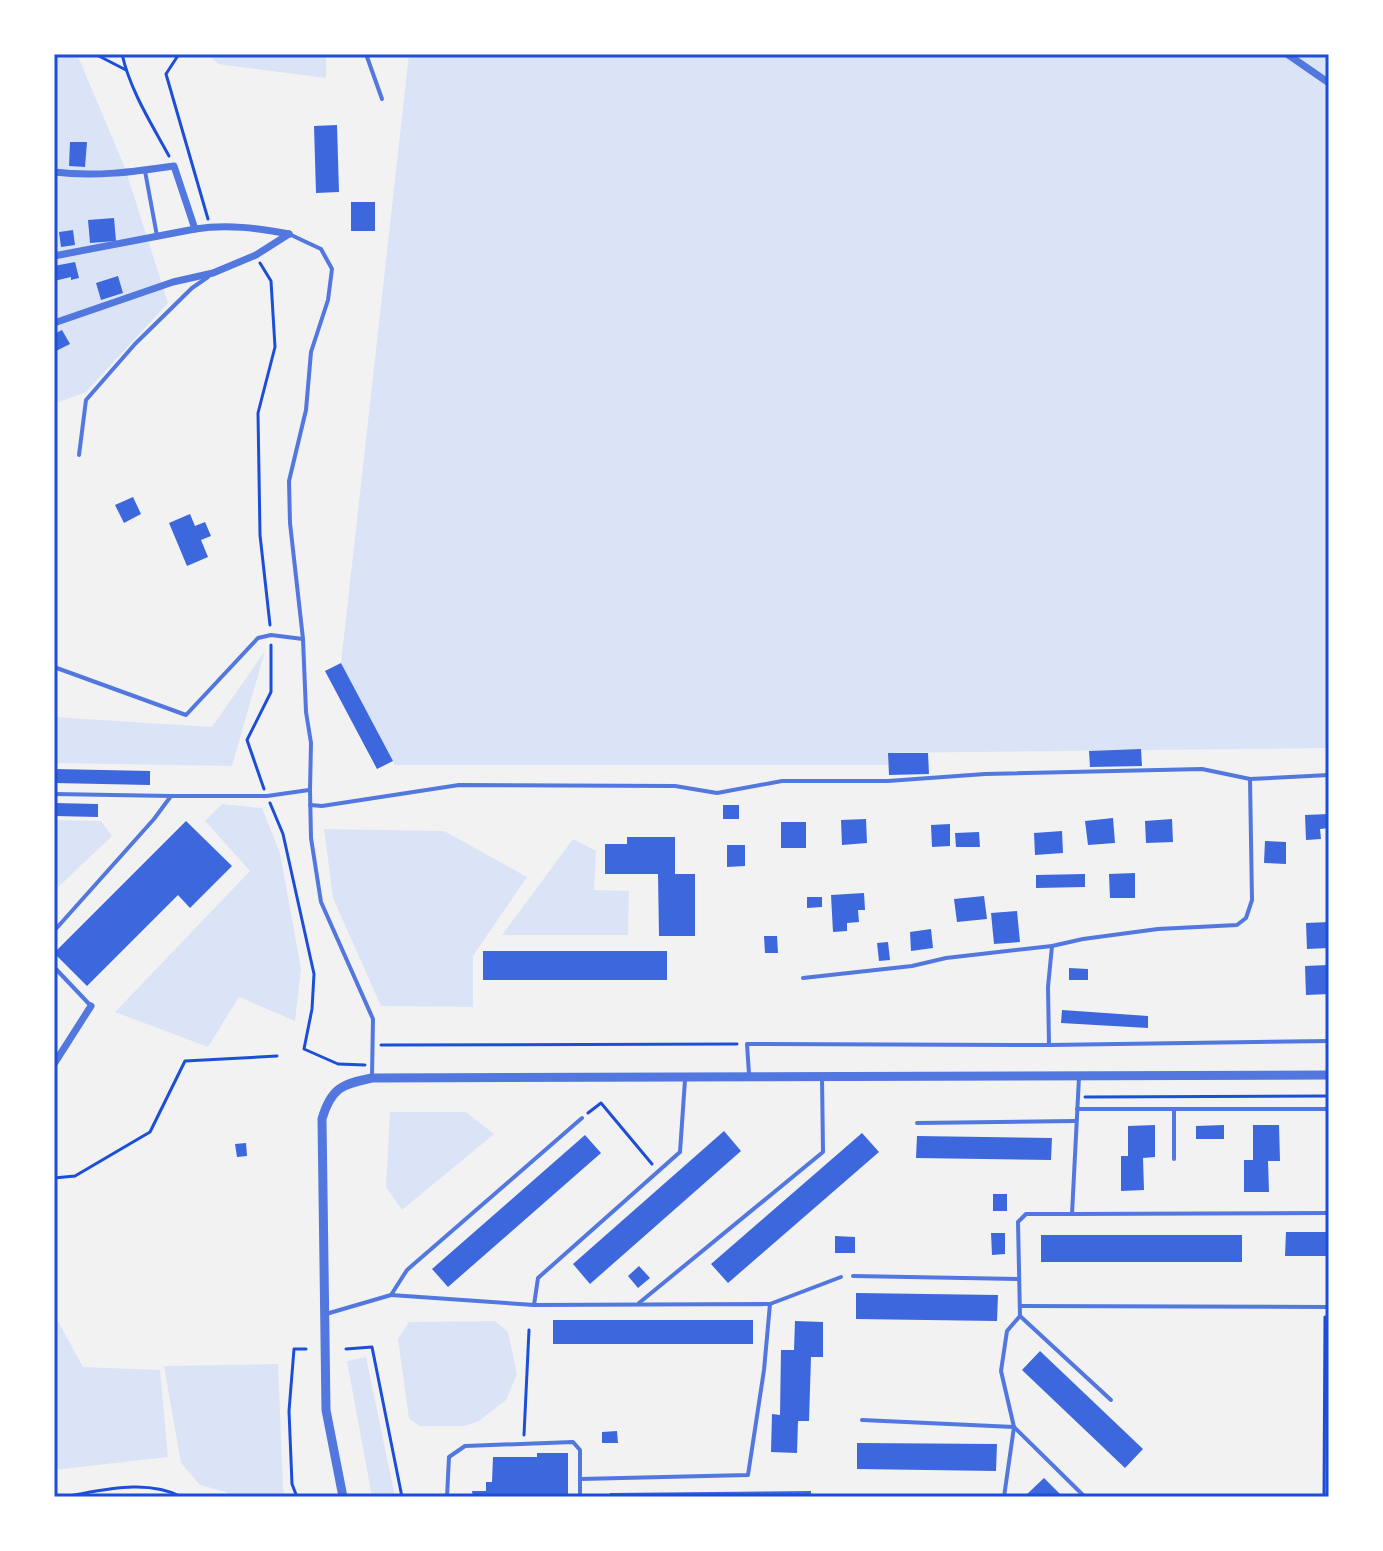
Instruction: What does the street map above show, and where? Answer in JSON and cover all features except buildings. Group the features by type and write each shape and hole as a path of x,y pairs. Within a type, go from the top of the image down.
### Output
{"street":[{"path":"1287,54 1329,83"},
{"path":"54,172 84,175 174,166 195,229"},
{"path":"54,256 210,226 245,226 289,234"},
{"path":"54,323 160,286 213,273 256,255 289,234"},
{"path":"54,1064 91,1006"},
{"path":"343,1497 326,1410 322,1119 334,1092 349,1083 372,1078 1329,1075"}],"lane":[{"path":"366,54 382,99"},
{"path":"145,170 157,236"},
{"path":"289,234 321,249 332,269 328,300 311,352 306,410 289,481 290,523 311,743 311,838 321,902 373,1019 372,1078"},
{"path":"79,455 86,400 135,344 192,288 213,273"},
{"path":"54,667 186,715 258,638 271,635 303,639"},
{"path":"310,805 322,806 459,785 675,786 717,793 782,781 888,781 985,774 1202,769 1250,779 1329,775"},
{"path":"803,978 912,966 946,958 1052,946 1158,929 1237,925 1246,918 1252,900 1250,779"},
{"path":"54,794 267,796 310,790"},
{"path":"54,931 171,796"},
{"path":"1049,1045 1048,987 1052,946"},
{"path":"54,967 91,1006"},
{"path":"749,1076 747,1044 1049,1045 1329,1041"},
{"path":"534,1305 538,1278 680,1152 685,1076"},
{"path":"1072,1214 1079,1076"},
{"path":"637,1305 823,1152 822,1077"},
{"path":"1077,1108 1329,1109"},
{"path":"1174,1110 1174,1159"},
{"path":"391,1295 407,1270 582,1118"},
{"path":"917,1123 1076,1121"},
{"path":"1004,1497 1014,1427 1001,1371 1007,1331 1020,1316 1018,1222 1026,1214 1329,1213"},
{"path":"853,1276 1019,1279"},
{"path":"324,1315 391,1295 534,1305 770,1304 841,1277"},
{"path":"580,1479 748,1475 764,1370 770,1304"},
{"path":"1020,1306 1327,1307"},
{"path":"1020,1316 1111,1400"},
{"path":"862,1420 1014,1427 1085,1497"},
{"path":"447,1497 449,1457 465,1446 573,1442 580,1450 580,1497"}],"path":[{"path":"95,54 126,70"},
{"path":"122,54 126,70 174,166"},
{"path":"179,54 166,74 210,226"},
{"path":"256,255 271,281 275,347 258,413 260,535 271,635 271,692 247,740 283,834 314,974 312,1009 304,1049 338,1064 373,1066"},
{"path":"373,1045 747,1044"},
{"path":"54,1178 75,1176 150,1132 185,1061 277,1056"},
{"path":"1077,1097 1329,1096"},
{"path":"582,1118 601,1103 658,1171"},
{"path":"1324,1497 1327,1307"},
{"path":"524,1432 529,1330"},
{"path":"346,1349 372,1347 402,1497"},
{"path":"297,1497 292,1484 289,1411 294,1349 306,1349"},
{"path":"62,1497 135,1486 182,1497"}],"shaded area":[{"path":"54,54 77,54 125,168 168,303 86,392 54,404"},
{"path":"208,54 326,54 326,78 218,64"},
{"path":"409,54 1329,54 1329,748 888,753 888,765 395,765 341,663"},
{"path":"265,651 232,766 54,763 54,717 212,727"},
{"path":"222,804 262,808 280,853 301,969 295,1021 239,997 208,1047 115,1012 250,871 205,821"},
{"path":"54,820 101,821 112,836 54,891"},
{"path":"324,829 444,831 527,877 473,956 473,1007 381,1006 333,898"},
{"path":"573,839 596,851 594,890 629,891 628,935 502,935"},
{"path":"390,1112 466,1112 494,1134 402,1210 386,1187"},
{"path":"54,1314 83,1367 160,1370 168,1457 54,1470"},
{"path":"495,1321 508,1332 517,1374 506,1400 479,1421 465,1426 420,1426 409,1419 398,1339 409,1322"},
{"path":"366,1357 395,1497 372,1497 347,1361"},
{"path":"278,1364 285,1497 229,1497 226,1492 200,1485 181,1463 164,1366"}]}
